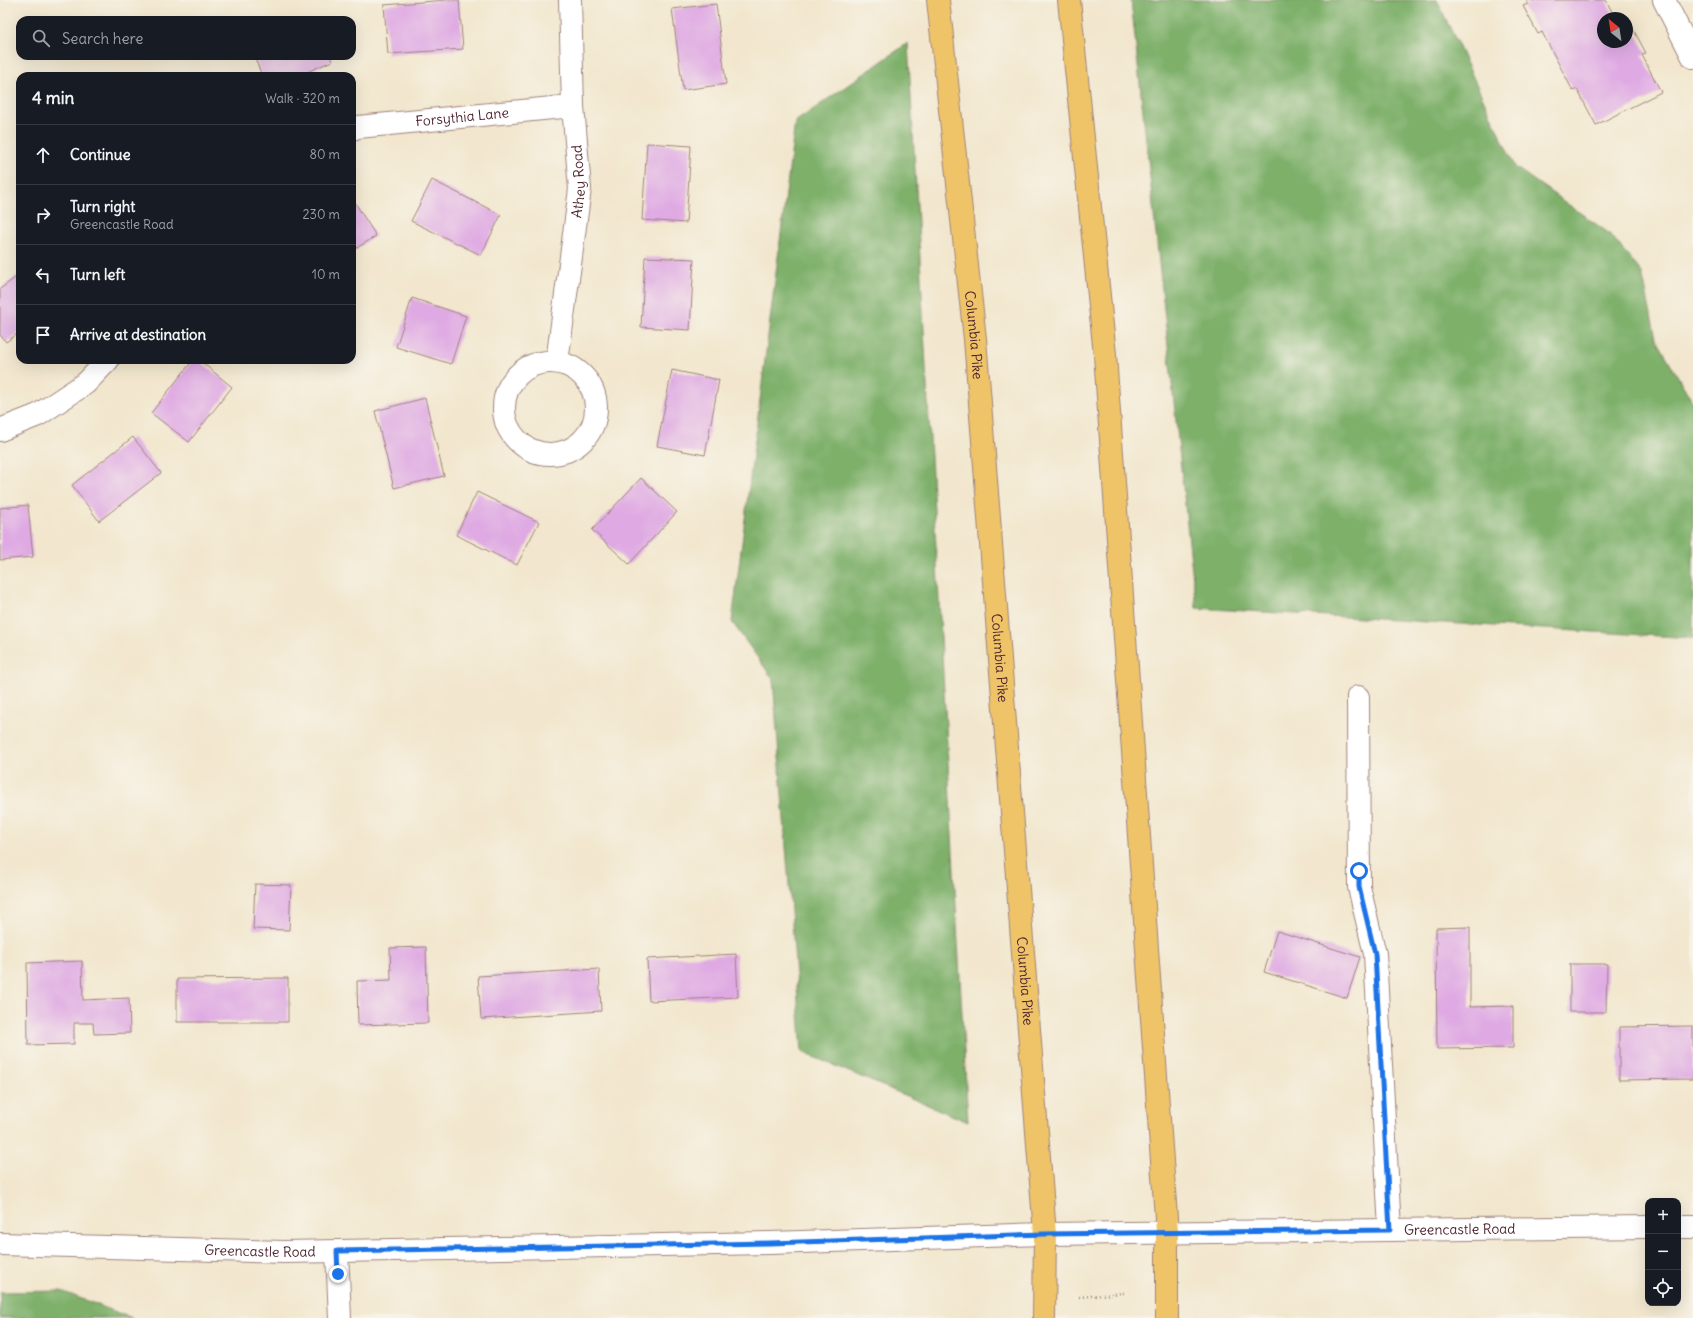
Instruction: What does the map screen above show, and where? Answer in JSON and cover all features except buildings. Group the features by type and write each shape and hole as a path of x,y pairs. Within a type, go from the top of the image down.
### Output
{"highway":[{"name":"Columbia Pike","path":"938,0 975,339 1045,1234 1044,1318"},
{"path":"1069,0 1105,355 1167,1232 1167,1318"}],"street":[{"name":"Athey Road","path":"557,362 580,190 573,106 570,0"},
{"path":"1664,0 1693,57"},
{"name":"Forsythia Lane","path":"356,128 573,106"},
{"path":"557,362 576,370 588,381 595,396 597,412 591,432 572,450 556,455 540,454 532,452 519,443 508,430 504,420 504,403 508,388 514,379 526,368 541,363 557,362"},
{"path":"0,430 38,415 86,383 104,364"},
{"path":"1358,697 1359,887 1375,954 1390,1230"},
{"path":"1681,1227 1693,1226"},
{"name":"Greencastle Road","path":"0,1244 268,1251 337,1251 770,1243 1045,1234 1645,1227"},
{"path":"337,1251 340,1318"}],"path":[{"path":"1079,1297 1124,1293"}],"green space":[{"path":"1131,0 1437,0 1515,167 1610,234 1642,273 1656,338 1693,403 1693,638 1196,608"},
{"path":"908,43 968,1122 802,1052 773,679 732,622 795,122"},
{"path":"61,1291 132,1318 0,1318 0,1292"}],"route":[{"path":"338,1274 337,1251 770,1243 1045,1234 1390,1230 1375,954 1359,887 1359,871"}]}
